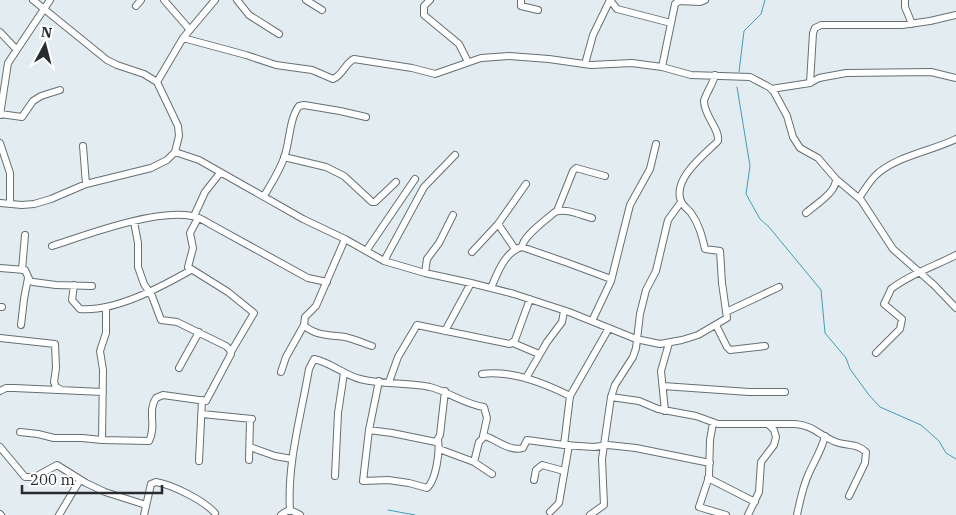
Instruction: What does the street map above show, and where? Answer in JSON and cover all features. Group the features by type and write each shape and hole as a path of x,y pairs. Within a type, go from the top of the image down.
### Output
{"street":[{"path":"0,203 34,204 86,184 151,168 166,160 175,152 179,136 178,126 157,82 144,74 107,60 33,0"},
{"path":"50,0 16,50 7,68 0,114 22,117 33,101 41,96 60,90"},
{"path":"136,6 141,0"},
{"path":"164,0 190,30"},
{"path":"157,82 183,38 215,0"},
{"path":"237,0 249,15 279,34"},
{"path":"306,0 322,10"},
{"path":"430,0 424,6 424,15 458,44 468,62"},
{"path":"521,0 520,6 538,10"},
{"path":"585,64 593,35 610,0 617,9 671,23"},
{"path":"662,67 674,8 677,2 700,2 705,0"},
{"path":"905,0 905,7 912,24"},
{"path":"810,83 813,33 815,28 821,26 912,24 956,15"},
{"path":"0,32 16,50"},
{"path":"183,38 276,65 312,70 333,79 354,59 412,68 435,74 480,58 509,56 585,64 627,63 662,67 691,75 750,77 771,89 787,116 796,143 800,148 818,158 836,179 865,204 893,249 934,285 956,308"},
{"path":"771,89 810,83 820,78 846,73 931,72 956,78"},
{"path":"175,152 199,160 303,219 345,239 384,261 530,299 636,339 656,344 669,343 692,337 727,318 720,251 705,249 704,240 696,220 681,202 680,190 692,166 718,141 718,136 708,118 704,103 705,96 712,85 715,75"},
{"path":"264,196 276,176 284,157 295,115 300,106 340,111 366,117"},
{"path":"859,198 875,176 885,169 956,138"},
{"path":"0,144 11,186 10,204"},
{"path":"592,321 611,280 630,205 650,169 656,144"},
{"path":"83,146 86,184"},
{"path":"384,261 424,187 455,155"},
{"path":"284,157 326,167 344,176 372,202 375,202 396,182"},
{"path":"490,288 502,264 527,237 557,211 573,171 576,168 605,176"},
{"path":"20,432 54,438 149,441 153,431 152,405 158,396 208,399 231,352 254,313 228,292 191,270 187,264 193,248 190,236 205,192 220,173"},
{"path":"366,251 415,179"},
{"path":"806,213 831,192 836,186 836,179"},
{"path":"472,252 498,224 526,184"},
{"path":"605,515 603,507 603,446 611,398 615,385 636,348 644,297 656,270 666,224 681,202"},
{"path":"557,211 571,212 592,218"},
{"path":"52,246 134,222 177,215 196,217 301,274 327,282"},
{"path":"425,273 427,258 439,243 453,215"},
{"path":"134,222 138,243 138,267 161,320 177,322 199,332 226,346 231,352"},
{"path":"498,224 518,248 568,263 611,280"},
{"path":"22,270 25,235"},
{"path":"281,372 286,357 304,325 305,317 316,306 345,239"},
{"path":"876,353 901,327 902,319 884,304 886,296 893,287 919,272 956,255"},
{"path":"0,268 26,271 28,278 21,325"},
{"path":"74,285 72,300 80,309 106,308 148,291 191,270"},
{"path":"28,278 33,282 56,285 92,286"},
{"path":"445,331 471,283"},
{"path":"726,312 779,287"},
{"path":"513,343 530,299"},
{"path":"102,440 103,370 100,351 106,333 106,308"},
{"path":"526,378 539,354 562,322 564,311"},
{"path":"389,382 398,357 417,324 505,344 513,343 539,354"},
{"path":"304,325 309,330 325,335 347,338 372,346"},
{"path":"716,325 730,350 765,346"},
{"path":"550,512 559,503 567,445 570,396 609,328"},
{"path":"179,368 199,332"},
{"path":"0,338 55,344 56,368 54,382 60,389"},
{"path":"665,411 661,368 669,343"},
{"path":"290,510 289,492 292,459 304,391 312,361 317,360 361,379 417,385 445,391 473,406 484,407 487,419 474,462"},
{"path":"335,476 338,413 344,372"},
{"path":"482,374 491,373 526,378 550,386 570,396"},
{"path":"379,381 370,430 364,481 388,480 427,488 432,480 439,449 438,440 445,391"},
{"path":"663,386 749,392 784,392"},
{"path":"0,390 6,388 60,389 103,392"},
{"path":"611,398 639,401 665,411 696,416 713,423 803,425 810,427 835,442 857,446 866,452 865,463 849,496"},
{"path":"199,461 202,400"},
{"path":"202,414 252,419 250,421 250,447 248,454 250,460"},
{"path":"713,423 708,478 698,506 726,515"},
{"path":"748,515 759,489 761,462 775,442 774,430 768,424"},
{"path":"370,430 433,442 438,440"},
{"path":"483,436 487,436 517,450 523,448 527,440 567,445 608,445 636,448 710,463"},
{"path":"797,515 800,496 822,448 825,436"},
{"path":"0,447 25,477 36,477 56,465 80,480 105,492 146,505"},
{"path":"250,447 275,456 292,459"},
{"path":"439,449 474,462 492,474"},
{"path":"534,480 536,470 542,465 564,471"},
{"path":"708,478 754,502"},
{"path":"59,515 80,480"},
{"path":"144,515 152,484 158,482 185,492 208,505 215,513"},
{"path":"590,515 603,507"},
{"path":"281,515 290,510 300,515"}],"waterway":[{"path":"739,72 744,31 761,14 765,0"},
{"path":"737,87 750,166 746,194 760,219 769,227 821,290 825,333 846,358 850,369 880,407 921,425 939,441 946,453 956,459"},
{"path":"388,510 415,515"}]}
